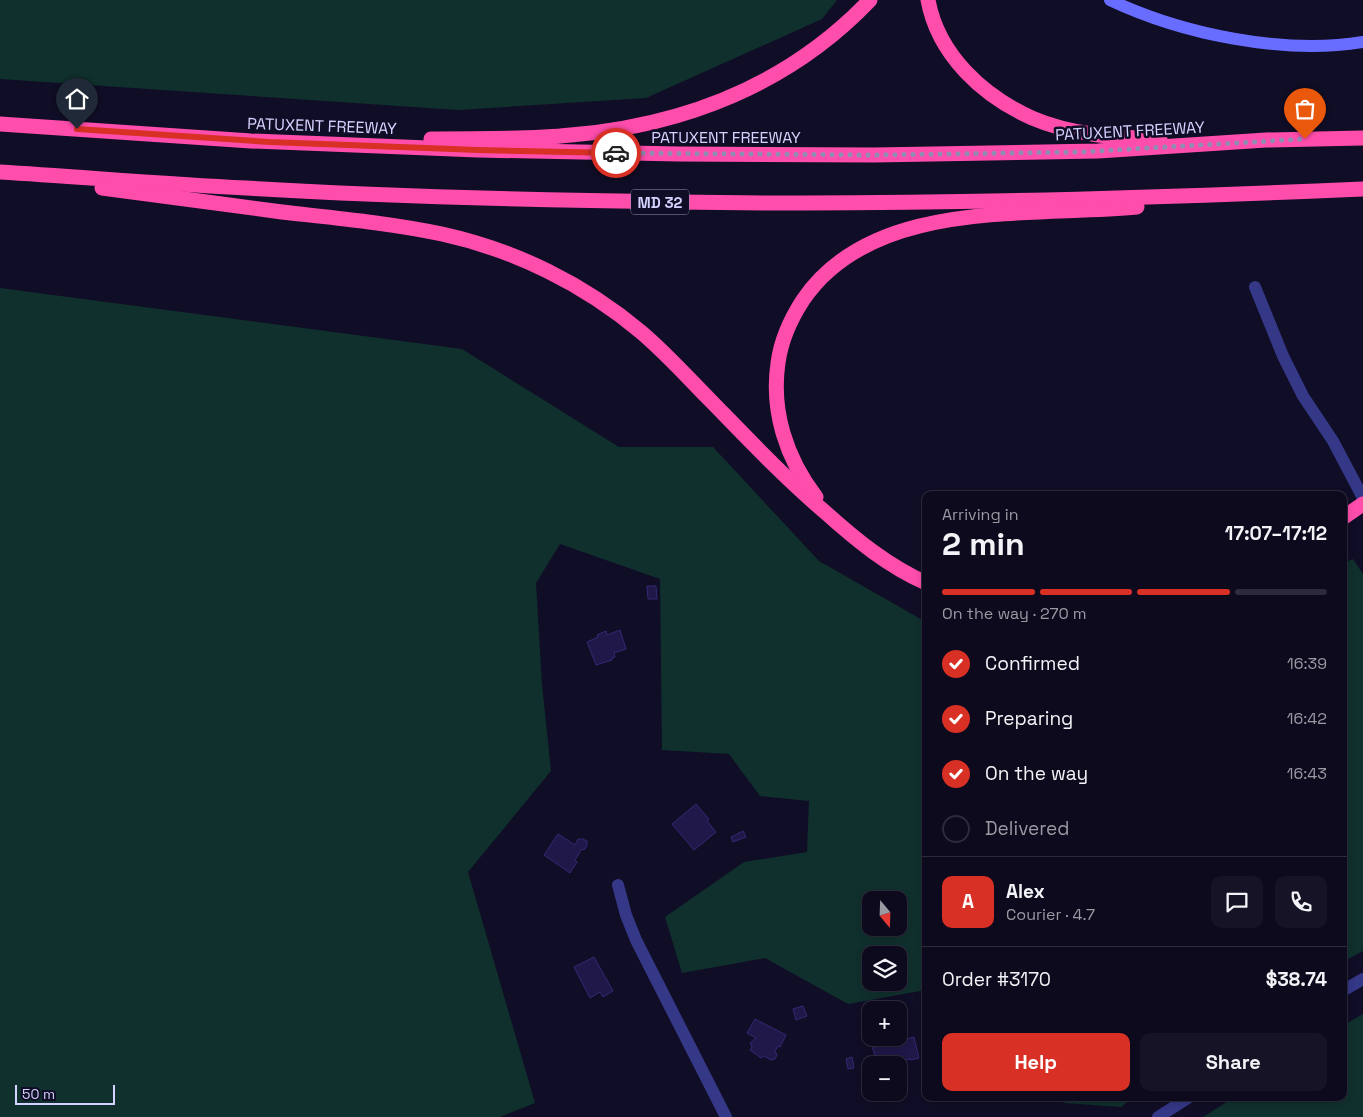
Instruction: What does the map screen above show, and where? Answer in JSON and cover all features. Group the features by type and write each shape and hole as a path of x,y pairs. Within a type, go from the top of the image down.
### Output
{"highway":[{"path":"251,141 526,138 572,135 660,121 701,109 739,93 779,72 818,46 854,17 870,0"},
{"path":"928,0 935,26 946,47 960,67 980,86 1006,104 1034,118 1067,129 1102,135 1144,138 1266,140"},
{"name":"PATUXENT FREEWAY","path":"0,124 251,141 488,150 689,154 874,155 1098,151 1266,140 1363,138"},
{"path":"0,173 414,229 473,242 505,252 544,268 612,309 642,333 674,363 784,477 838,524 887,561 922,580"},
{"name":"MD 32","path":"0,173 249,189 480,198 679,202 1084,199 1363,189"},
{"path":"838,524 808,487 786,445 779,422 775,398 778,360 785,333 794,314 809,292 824,275 860,248 882,238 918,227 955,219 995,215 1102,210 1321,191"},
{"path":"1347,515 1363,504"}],"main road":[{"path":"1110,0 1181,27 1242,40 1311,46 1363,42"}],"street":[{"path":"1255,287 1283,356 1303,396 1333,441 1363,498"},
{"path":"618,885 626,915 636,940 726,1117"},
{"path":"1347,988 1363,980"},
{"path":"1158,1117 1183,1101"}],"green space":[{"path":"0,0 837,0 822,19 646,98 458,110 0,79"},
{"path":"0,288 462,349 619,447 713,447 819,561 922,620 922,991 848,1004 765,958 682,973 665,917 744,862 807,852 809,801 760,796 729,754 662,750 660,579 560,544 536,583 542,684 551,771 468,872 535,1103 500,1117 0,1117"},
{"path":"1353,559 1363,574 1363,951 1347,959 1347,562"},
{"path":"1363,1014 1363,1117 1203,1117 1228,1101 1347,1101 1347,1023"},
{"path":"1064,1101 1129,1101 1121,1107 1064,1103"}],"building":[{"path":"647,586 656,586 657,599 648,599"},
{"path":"620,630 626,649 614,653 615,657 612,660 596,665 587,642 606,631 607,635"},
{"path":"696,804 709,819 707,821 716,832 694,850 672,824"},
{"path":"743,831 746,837 733,842 731,837"},
{"path":"558,834 575,845 578,839 587,841 585,849 581,850 575,860 577,862 570,873 544,855"},
{"path":"594,957 613,991 603,997 600,992 590,998 574,967"},
{"path":"803,1006 807,1016 796,1020 793,1009"},
{"path":"755,1019 786,1035 780,1047 778,1046 775,1051 777,1055 775,1059 771,1060 764,1056 761,1058 750,1050 752,1047 750,1043 756,1038 747,1033"},
{"path":"914,1037 919,1058 910,1060 907,1060 907,1056 875,1056 872,1046 907,1046 907,1039"},
{"path":"852,1057 854,1068 848,1069 846,1059"}],"way so far":[{"path":"616,153 874,155 1079,152 1305,139"}],"route":[{"path":"77,129 270,142 616,153"}]}
